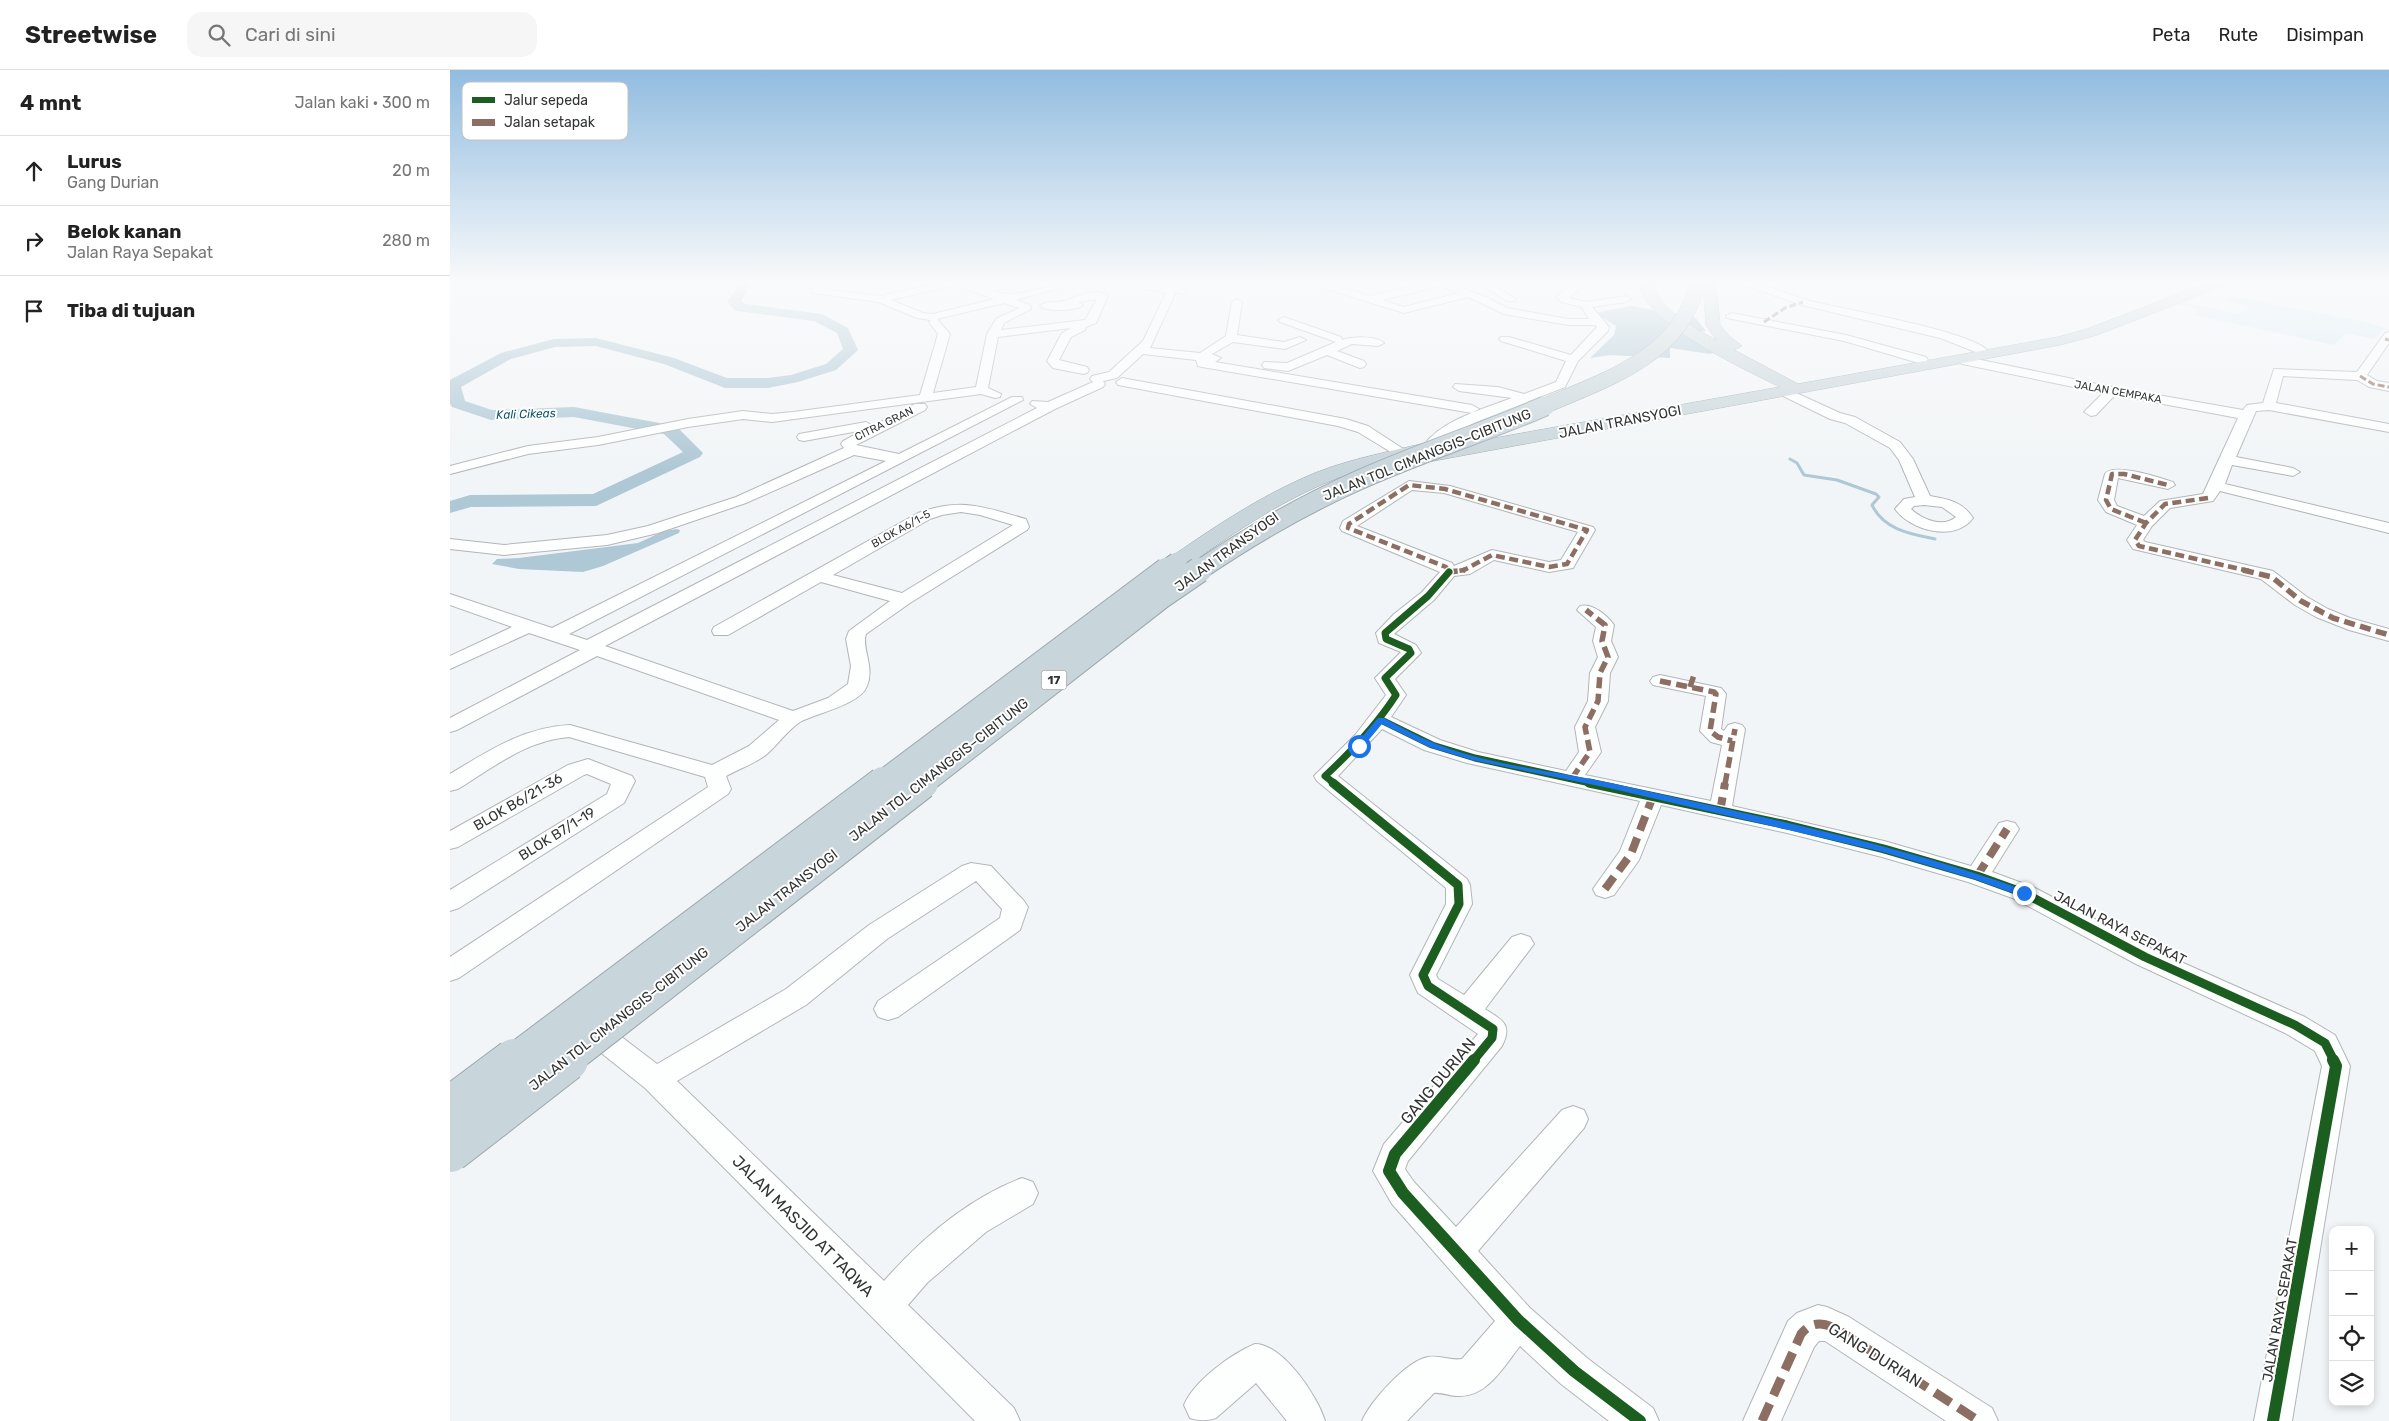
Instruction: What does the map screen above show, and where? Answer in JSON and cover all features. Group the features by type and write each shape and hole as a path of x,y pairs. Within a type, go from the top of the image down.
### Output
{"highway":[{"name":"JALAN TOL CIMANGGIS–CIBITUNG","path":"450,1108 1138,590 1190,553 1241,522 1340,474 1524,403 1614,363 1640,344"},
{"name":"JALAN TOL CIMANGGIS–CIBITUNG","path":"450,1152 1161,596 1212,560 1261,529 1357,481 1539,409 1631,366 1660,344"},
{"path":"1714,344 1734,356 1762,365 1802,375 1835,375"},
{"path":"1732,344 1794,386"},
{"name":"JALAN TRANSYOGI","path":"450,1101 1099,617 1217,534 1270,502 1300,487 1430,446 1471,436 1518,431 1744,390 1794,386 1835,375 2020,344"},
{"name":"JALAN TRANSYOGI","path":"450,1152 1247,534 1312,496 1372,465 1467,449 1794,386 1962,360 2029,344"},
{"path":"1744,390 1763,378 1762,365"},
{"path":"838,812 838,817 845,822 858,824 877,822"},
{"path":"786,851 806,849 822,852 825,858 822,864"}],"street":[{"path":"923,402 941,344"},
{"path":"982,390 991,344"},
{"path":"1062,344 1053,360 1057,364 1083,370"},
{"path":"1222,344 1205,355 1201,362 1472,409"},
{"path":"1272,344 1285,346"},
{"path":"1268,355 1290,344"},
{"path":"1205,355 1286,364 1336,344"},
{"path":"1118,378 1144,346 1285,368 1327,351 1339,344"},
{"path":"1522,344 1573,359"},
{"path":"1430,446 1437,438 1461,424 1522,397 1561,384 1573,359 1588,344"},
{"path":"1867,344 1922,360"},
{"path":"1966,344 1981,350"},
{"path":"2360,376 2384,344"},
{"path":"1327,351 1360,364"},
{"name":"JALAN CEMPAKA","path":"1962,360 2112,391 2246,415"},
{"path":"2269,406 2278,372 2360,376 2373,384 2389,387"},
{"path":"450,726 1050,406 1099,384 1096,383 1096,379 1118,378 1341,422 1363,430 1404,454"},
{"path":"1794,386 1834,416 1850,420 1895,445 1906,459 1924,500"},
{"path":"1459,387 1498,391 1522,397"},
{"path":"450,470 528,450 618,438 688,423 743,415 772,418 793,416 923,402 982,390 1017,400 1050,406"},
{"path":"2091,412 2112,391"},
{"path":"555,634 1017,400"},
{"name":"CITRA GRAN","path":"901,459 852,450 847,446 848,442 923,402"},
{"path":"2389,428 2269,406 2252,408 2246,415 2216,486 2208,498 2165,504 2146,523 2135,540 2139,546 2267,575 2277,579 2301,601 2347,625 2389,636"},
{"path":"810,470 802,431 886,423"},
{"path":"1363,430 1372,465 1409,485 1445,490 1587,530 1567,564 1549,567 1492,555 1464,570 1449,572 1428,596 1400,618 1385,633 1386,639 1409,649 1411,652 1385,678 1396,694 1381,720"},
{"path":"450,544 504,550 607,540 686,520 741,500 852,450"},
{"path":"2226,459 2293,472"},
{"path":"2146,523 2112,509 2106,500 2112,474 2124,474 2168,485"},
{"path":"1409,485 1349,524 1348,528 1446,567 1449,572"},
{"path":"2216,486 2389,528"},
{"name":"BLOK A6/1-5","path":"721,631 924,516 944,507 962,506 1020,522 1021,527 904,599"},
{"path":"819,576 904,599"},
{"path":"450,599 793,718"},
{"path":"450,784 529,740 560,730 570,731 714,773 757,751 793,718 835,702 857,687 861,666 855,639 858,630 904,599"},
{"path":"450,613 468,605"},
{"path":"1572,778 1590,752 1585,727 1598,701 1600,674 1608,657 1602,641 1605,625 1586,610"},
{"path":"450,663 528,626"},
{"path":"1660,681 1692,681 1716,694 1710,731 1718,737 1733,735 1720,812"},
{"name":"JALAN RAYA SEPAKAT","path":"1381,720 1440,748 1475,758 1653,796 1884,849 1977,876 2038,900 2145,958 2296,1025 2316,1036 2329,1049 2336,1066 2273,1421"},
{"name":"GANG DURIAN","path":"1381,720 1359,746 1325,776 1458,885 1459,904 1423,975 1428,986 1468,1010 1493,1029 1492,1038 1395,1154 1389,1171 1403,1193 1518,1320 1574,1371 1640,1421"},
{"name":"BLOK B6/21-36","path":"450,841 565,775 588,766"},
{"name":"BLOK B7/1-19","path":"450,902 616,798 624,781 588,766"},
{"path":"450,971 720,789 714,773"},
{"path":"1605,888 1631,854 1653,796"},
{"path":"1977,876 2007,829"},
{"path":"655,1079 796,997 878,932 971,872 982,872 1015,907 1011,923 888,1009"},
{"path":"1468,1010 1521,944"},
{"name":"JALAN MASJID AT TAQWA","path":"600,1036 655,1079 1000,1421"},
{"path":"1456,1252 1573,1119"},
{"path":"885,1306 915,1271 974,1221 1022,1193"},
{"path":"1380,1421 1425,1376 1439,1374 1458,1378 1470,1376 1480,1368 1518,1320"},
{"name":"GANG DURIAN","path":"1762,1421 1801,1334 1807,1326 1814,1322 1825,1323 1850,1336 1979,1421"},
{"path":"1203,1404 1248,1366 1255,1362 1261,1362 1300,1408 1306,1416 1306,1421"}],"shaded area":[{"path":"1605,344 1703,344 1716,352 1710,354 1670,348 1670,358 1610,355 1590,358"},
{"path":"680,530 679,533 603,566 583,572 519,569 492,564 497,559 638,543 664,531"}],"waterway":[{"name":"Kali Cikeas","path":"450,507 470,501 596,500 694,453 670,430 574,412 491,415 458,404 453,385 506,356 550,344"},
{"name":"Kali Cikeas","path":"604,344 669,361 725,383 768,383 793,379 831,367 851,350 848,344"},
{"path":"1790,459 1797,463 1804,475 1837,480 1876,494 1879,497 1872,505 1884,520 1908,533 1935,539"}],"marked path":[{"path":"2360,376 2373,384 2389,387"},
{"path":"2146,523 2111,509 2106,500 2112,474 2124,474 2168,485"},
{"path":"1409,485 1445,489 1587,530 1567,564 1549,567 1492,555 1464,570 1449,572 1446,567 1348,528 1349,524 1409,485"},
{"path":"2208,498 2165,504 2146,523 2135,540 2139,546 2267,575 2281,583 2301,601 2322,613 2355,626 2389,635"},
{"path":"1572,778 1590,752 1585,727 1598,701 1600,673 1608,657 1602,641 1605,625 1586,610"},
{"path":"1690,687 1694,675"},
{"path":"1660,681 1714,692 1716,694 1710,731 1718,737 1732,741"},
{"path":"1720,812 1735,729"},
{"path":"1605,889 1631,854 1653,796"},
{"path":"1977,876 2007,829"},
{"path":"1762,1421 1801,1334 1809,1326 1818,1323 1827,1324 1837,1329 1979,1421"}],"cycle path":[{"path":"1449,572 1428,596 1400,618 1385,633 1386,639 1409,649 1411,653 1385,678 1396,695 1364,738 1325,776 1458,885 1459,904 1423,975 1428,986 1493,1029 1492,1038 1395,1154 1389,1171 1403,1193 1518,1320 1574,1371 1640,1421"},
{"path":"1381,720 1432,745 1475,758 1787,825 1884,849 1977,876 2024,893 2145,957 2295,1025 2325,1043 2336,1066 2273,1421"}],"route":[{"path":"1359,746 1381,720 1432,745 1475,758 1787,825 1884,849 1977,876 2024,893"}]}
